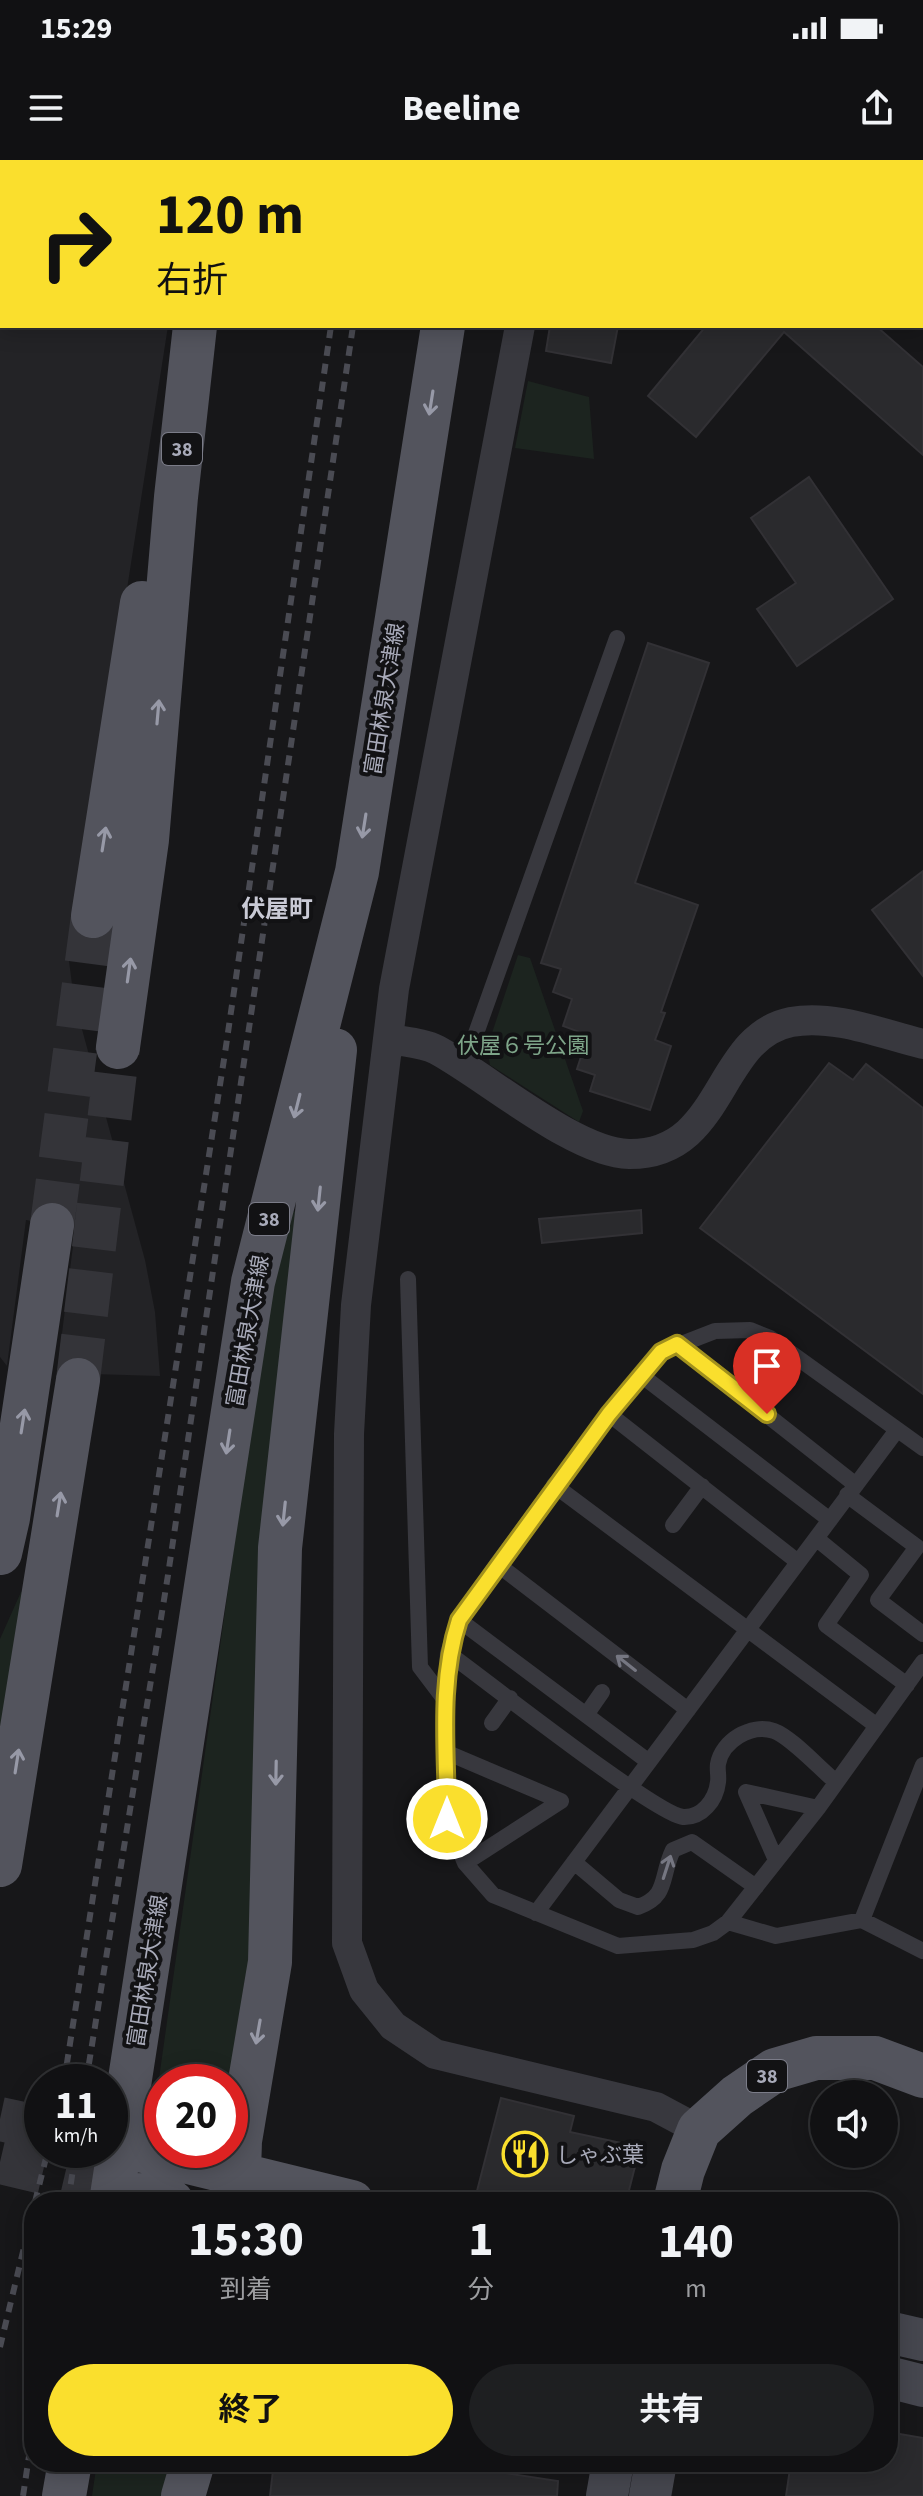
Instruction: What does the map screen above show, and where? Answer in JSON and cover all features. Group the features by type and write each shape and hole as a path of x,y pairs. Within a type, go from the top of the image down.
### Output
{"main road":[{"path":"93,916 133,648 195,328"},
{"name":"38","path":"118,1047 147,840 176,497 195,328"},
{"name":"富田林泉大津線","path":"142,2192 253,1282 357,872 443,328"},
{"path":"238,2188 270,1962 280,1548 357,872"},
{"path":"0,1553 52,1225"},
{"path":"0,1865 78,1380"},
{"name":"38","path":"678,2192 699,2130 737,2096 775,2070 816,2058 875,2058 923,2076"},
{"path":"187,2168 238,2188 271,2192"},
{"path":"898,2334 923,2340"},
{"path":"898,2380 923,2386"},
{"path":"64,2496 68,2472"},
{"path":"183,2496 190,2472"},
{"path":"607,2496 611,2472"},
{"path":"650,2496 654,2472"}],"street":[{"path":"520,328 394,989 356,1305 350,1419 347,1943 364,1990 393,2026 435,2054 656,2107 699,2130"},
{"path":"390,1039 434,1049 587,1143 629,1154 671,1147 708,1113 743,1053 763,1034 788,1023 836,1023 923,1044"}],"lane":[{"path":"464,1067 617,638"},
{"path":"408,1279 420,1667 445,1700"},
{"path":"817,1539 861,1575 826,1625 918,1674 728,1922 713,1933 693,1940 618,1946 493,1895 465,1863 447,1819 445,1700 448,1653 459,1620 497,1564 554,1485 661,1352 715,1331 750,1330 770,1338 923,1448"},
{"path":"677,1344 917,1547 878,1600 923,1634"},
{"path":"641,1375 830,1520"},
{"path":"609,1414 798,1562"},
{"path":"536,1913 897,1430"},
{"path":"554,1485 877,1726"},
{"path":"673,1525 702,1486"},
{"path":"497,1564 688,1710"},
{"path":"459,1620 649,1762"},
{"path":"448,1653 630,1786 666,1810 683,1817 702,1812 713,1801 719,1782 717,1765 725,1746 746,1732 760,1728 776,1731 835,1781"},
{"path":"586,1715 602,1692"},
{"path":"492,1723 510,1698"},
{"path":"448,1753 561,1801 465,1863"},
{"path":"862,1920 923,1765"},
{"path":"776,1860 746,1792 818,1808"},
{"path":"574,1862 619,1900 638,1907 654,1901 662,1891 663,1872 673,1850 692,1842 756,1887"},
{"path":"728,1922 776,1936 862,1920 923,1951"}],"shaded area":[{"path":"0,328 168,328 69,961 74,1000 145,1260 155,1312 160,1376 57,1373 75,1230 26,1220 7,1366 0,1357"}],"green space":[{"path":"528,381 589,397 594,459 515,448"},
{"name":"伏屋６号公園","path":"518,955 530,958 583,1111 579,1122 490,1065 487,1048"},
{"path":"311,1207 258,1978 235,2064 161,2064 263,1342 285,1214"},
{"path":"33,1589 0,1782 0,1639 21,1592"},
{"path":"96,2472 168,2472 162,2496 92,2496"}],"building":[{"path":"550,328 618,328 611,363 546,351"},
{"path":"704,328 878,328 923,367 923,455 784,332 696,437 648,396"},
{"path":"809,477 893,599 797,666 757,609 796,583 751,518"},
{"path":"648,643 709,663 635,883 698,905 661,1012 665,1013 655,1040 671,1046 650,1110 590,1091 595,1075 577,1069 588,1035 563,1026 572,999 553,992 561,969 541,963"},
{"path":"923,871 923,976 872,910"},
{"path":"829,1063 853,1080 866,1064 923,1108 923,1394 700,1228"},
{"path":"641,1210 642,1233 542,1243 539,1219"},
{"name":"しゃぶ葉","path":"501,2098 574,2116 570,2132 640,2147 629,2192 477,2191"},
{"path":"898,2434 923,2438 923,2496 786,2496 790,2472 898,2472"},
{"path":"273,2472 498,2472 558,2481 557,2496 270,2496"}],"tunnel":[{"path":"52,1225 93,916"},
{"path":"78,1380 118,1047"},
{"path":"0,2119 24,2124"},
{"path":"0,2162 128,2192"}],"railway":[{"path":"67,2064 225,1053 331,328"},
{"path":"89,2064 168,1575 353,328"},
{"path":"38,2192 44,2168"},
{"path":"70,2192 73,2168"},
{"path":"0,2347 24,2247"},
{"path":"23,2496 27,2472"}],"place":[{"name":"しゃぶ葉","path":"525,2154"}],"district":[{"name":"伏屋町","path":"277,909"}],"route":[{"path":"447,1819 445,1700 448,1653 459,1620 554,1485 609,1414 661,1352 677,1344 767,1414"}]}
